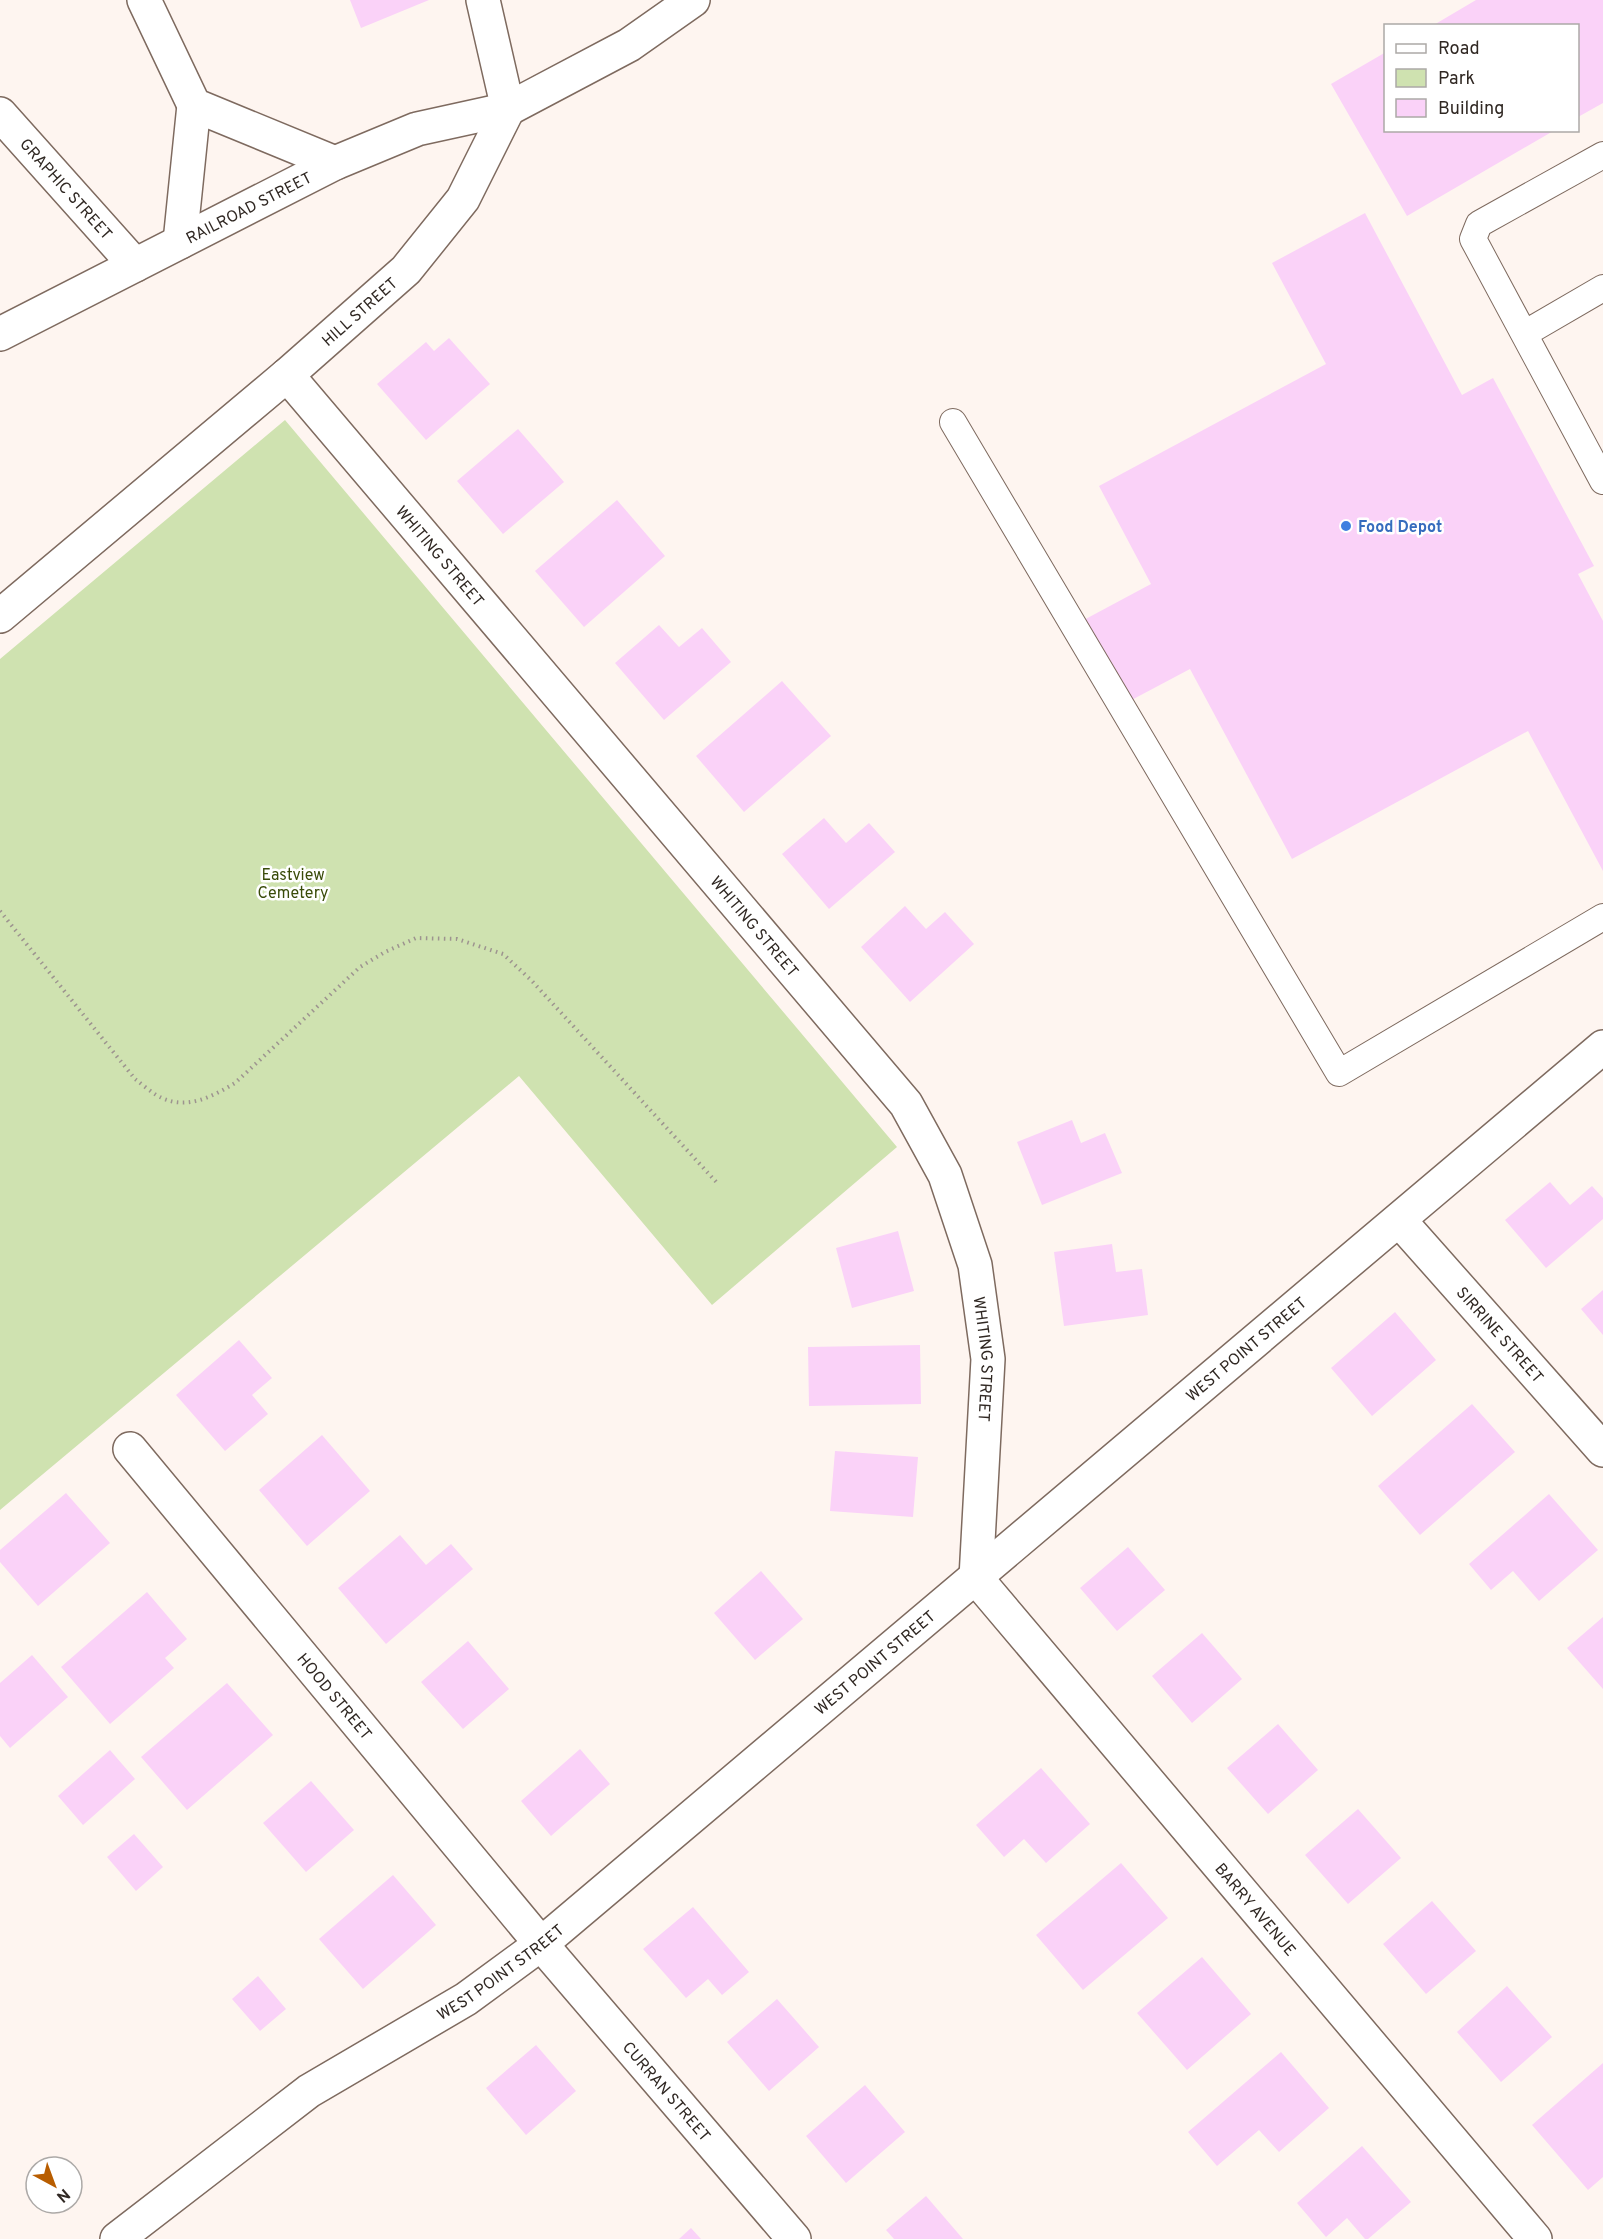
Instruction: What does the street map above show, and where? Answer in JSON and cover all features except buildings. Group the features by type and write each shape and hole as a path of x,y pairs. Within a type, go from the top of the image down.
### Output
{"street":[{"path":"144,0 194,105 180,242"},
{"path":"483,0 508,109 629,45 693,0"},
{"path":"194,105 335,163"},
{"name":"RAILROAD STREET","path":"0,334 335,163 417,129 508,109"},
{"name":"HILL STREET","path":"0,616 287,375 406,270 463,199 508,109"},
{"name":"GRAPHIC STREET","path":"0,114 135,265"},
{"name":"WHITING STREET","path":"287,375 906,1104 945,1175 975,1265 988,1359 976,1578"},
{"name":"WEST POINT STREET","path":"117,2239 309,2091 466,1999 541,1944 1603,1047"},
{"name":"SIRRINE STREET","path":"1399,1220 1603,1450"},
{"name":"HOOD STREET","path":"130,1449 541,1944"},
{"name":"BARRY AVENUE","path":"976,1578 1535,2239"},
{"name":"CURRAN STREET","path":"541,1944 794,2239"}],"lane":[{"path":"1603,155 1479,224 1473,239 1603,481"},
{"path":"1524,334 1603,288"},
{"path":"952,422 1339,1073 1598,930"}],"path":[{"path":"0,911 135,1078 163,1099 189,1103 212,1096 235,1083 360,968 385,952 416,938 457,939 503,954 531,980 719,1185"}],"green space":[{"name":"Eastview Cemetery","path":"285,420 897,1147 712,1305 519,1076 0,1510 0,659"}],"place":[{"name":"Food Depot","path":"1346,526"}]}
